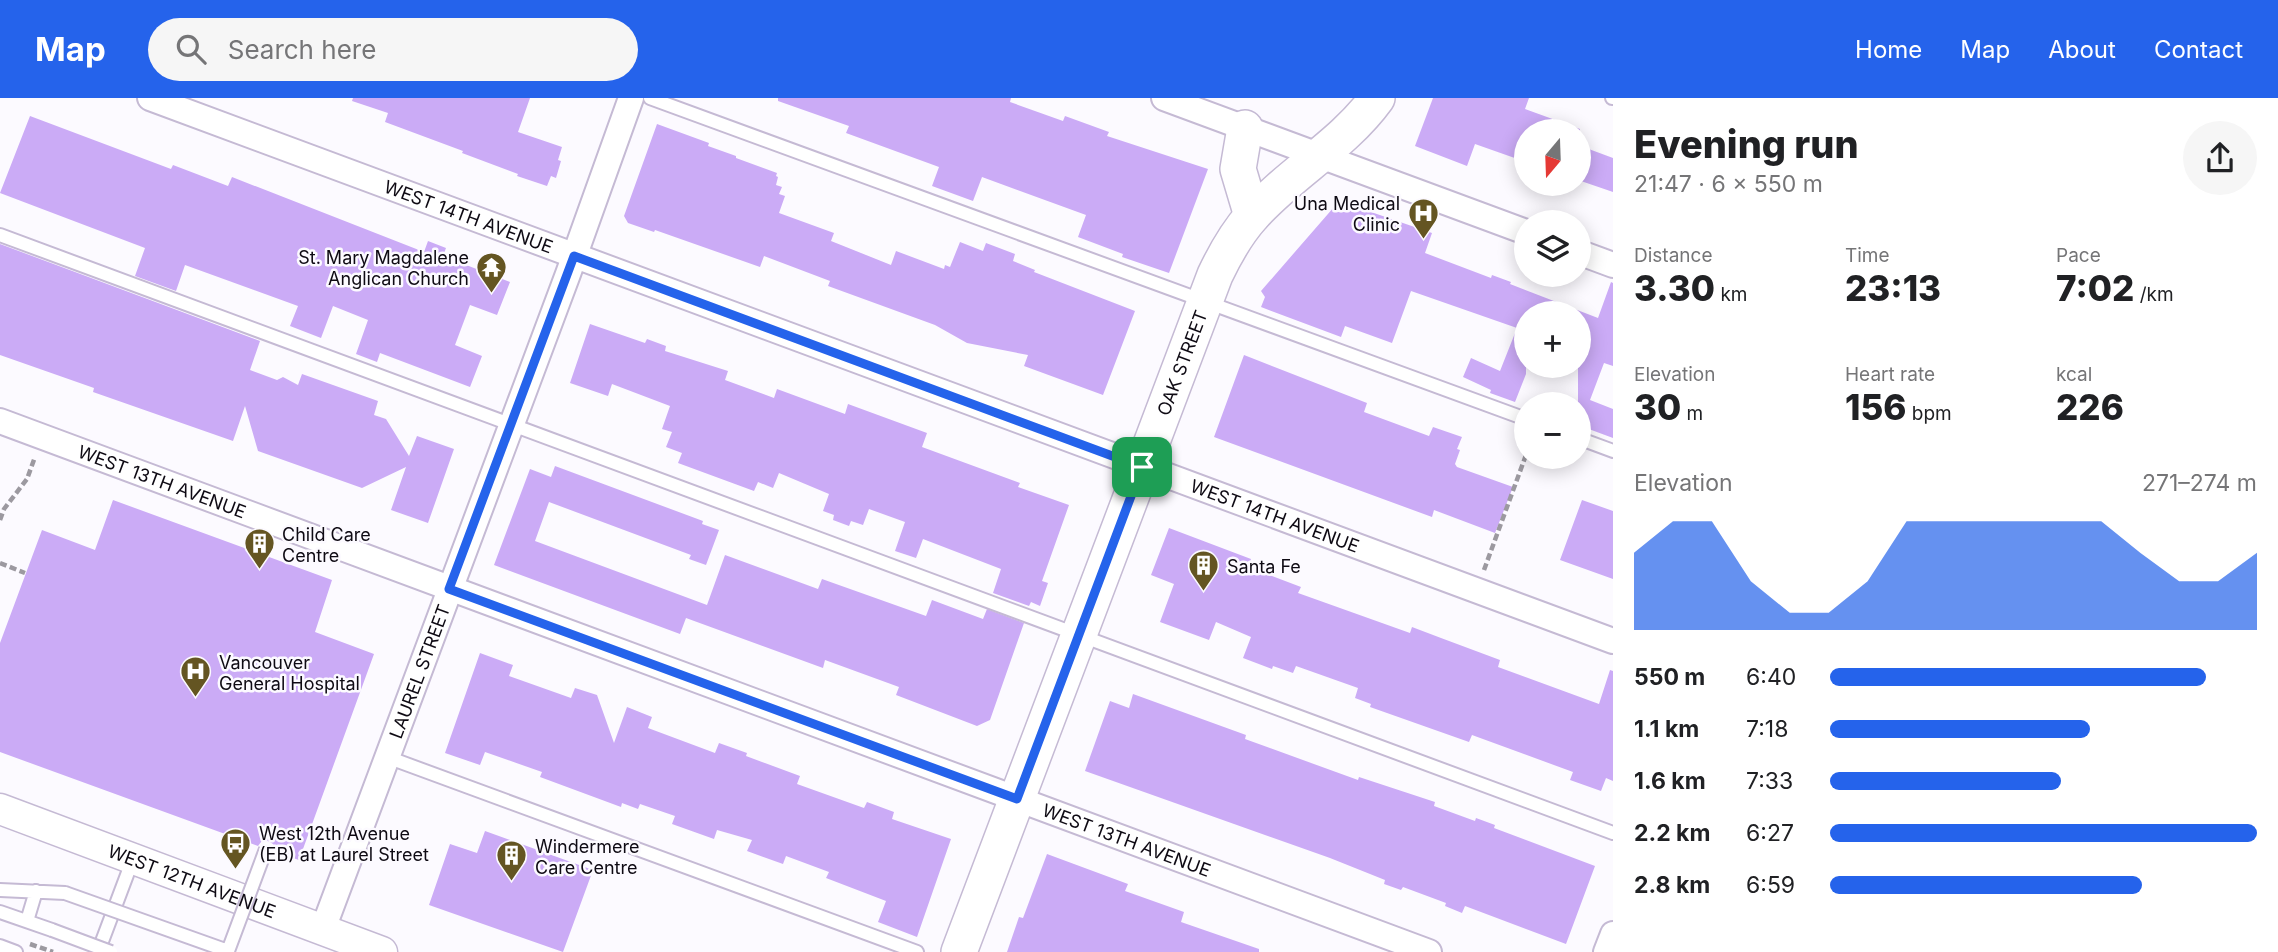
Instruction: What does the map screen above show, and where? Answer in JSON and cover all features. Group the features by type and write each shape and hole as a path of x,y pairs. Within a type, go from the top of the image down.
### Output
{"main road":[{"name":"OAK STREET","path":"959,952 1204,301 1232,240 1252,216 1356,123 1377,98"},
{"path":"1245,128 1238,169 1252,216"}],"street":[{"name":"WEST 14TH AVENUE","path":"150,98 1613,641"},
{"name":"LAUREL STREET","path":"323,929 631,98"},
{"path":"1164,98 1514,228"},
{"path":"1591,257 1613,265"},
{"name":"WEST 13TH AVENUE","path":"0,421 1429,952"},
{"name":"WEST 12TH AVENUE","path":"0,809 382,952"},
{"path":"1606,952 1613,934"}],"lane":[{"path":"650,98 1514,415"},
{"path":"0,235 1079,632 1613,833"},
{"path":"1591,443 1613,451"},
{"path":"387,757 918,952"},
{"path":"0,890 65,893 228,952 266,849"},
{"path":"97,952 134,859"},
{"path":"27,921 36,891"},
{"path":"0,912 111,952"},
{"path":"0,946 21,947"}],"path":[{"path":"0,520 4,509 27,479 36,456"},
{"path":"1476,590 1521,469"},
{"path":"0,564 26,573"},
{"path":"21,947 53,952"}],"building":[{"path":"353,98 530,98 518,132 562,147 556,178 551,176 547,186 517,176 518,174 462,153 463,151 385,122 388,113 352,101"},
{"path":"778,98 1011,98 1010,102 1063,121 1065,116 1109,132 1107,136 1208,169 1169,273 1122,257 1123,254 1078,237 1086,215 982,177 973,201 932,186 939,167 846,133 849,126 778,101"},
{"path":"1433,98 1529,98 1525,109 1552,119 1514,119 1514,158 1475,144 1467,166 1415,146"},
{"path":"30,116 171,169 173,165 228,186 232,177 424,252 428,241 446,248 443,256 510,282 497,315 470,305 455,345 482,356 470,387 380,353 377,362 356,354 368,320 333,306 321,338 290,326 298,306 185,265 176,291 135,276 145,248 0,193"},
{"path":"657,124 777,173 776,185 782,187 779,194 785,196 779,213 834,233 831,241 891,265 896,251 944,269 945,265 950,267 960,242 983,251 986,243 1015,254 1013,261 1035,270 1034,272 1135,311 1103,395 1024,366 1028,355 967,343 935,325 828,286 830,281 764,256 760,267 628,223 624,216"},
{"path":"1591,150 1613,158 1613,192 1591,184"},
{"path":"1342,202 1432,233 1425,253 1491,278 1492,275 1511,282 1514,287 1554,301 1514,301 1514,327 1411,291 1392,343 1345,326 1341,337 1261,307 1265,297 1261,291 1334,207"},
{"path":"0,244 260,341 250,370 277,380 283,377 298,385 302,374 378,401 374,415 386,419 409,456 417,436 454,449 428,523 391,510 406,467 362,488 258,451 245,406 233,441 93,392 94,388 0,355"},
{"path":"1611,282 1613,366 1604,363 1591,397 1591,392 1578,392 1578,378 1591,378 1591,315 1598,318"},
{"path":"590,324 645,343 647,339 666,346 665,351 728,371 725,380 774,398 777,389 845,414 848,404 927,433 922,447 1020,483 1018,487 1069,505 1042,581 1048,583 1040,606 1031,602 1029,606 993,593 1001,569 923,539 916,558 895,551 905,522 869,509 863,525 851,521 849,526 833,520 834,515 823,511 829,494 779,473 773,488 758,482 754,491 678,463 682,453 666,447 672,432 662,429 670,406 612,384 608,396 570,383"},
{"path":"1514,336 1514,378 1524,378 1519,392 1514,392 1514,402 1490,393 1491,390 1463,377 1471,358 1500,371"},
{"path":"1244,355 1367,403 1364,412 1429,436 1433,427 1462,437 1457,449 1460,450 1455,464 1457,467 1513,487 1495,533 1434,510 1432,517 1214,437"},
{"path":"1591,400 1613,409 1613,438 1591,430"},
{"path":"555,466 703,521 702,524 719,530 706,565 689,559 691,555 549,502 535,541 707,605 725,555 818,589 822,579 926,616 932,600 983,619 987,609 1024,623 990,720 977,726 896,695 899,687 825,660 823,668 686,618 680,634 494,565 530,469 551,477"},
{"name":"Vancouver General Hospital","path":"113,500 332,580 315,632 374,654 299,860 274,852 273,844 268,841 261,842 258,846 0,752 0,643 42,530 95,550"},
{"path":"1582,500 1613,511 1613,579 1560,560"},
{"path":"1169,528 1251,559 1248,567 1301,587 1298,593 1410,633 1412,627 1500,660 1498,667 1599,704 1610,670 1613,671 1613,781 1606,778 1601,791 1570,780 1573,772 1472,735 1469,742 1370,707 1371,704 1355,698 1358,688 1296,666 1293,673 1273,666 1272,669 1243,658 1251,637 1216,622 1209,640 1160,622 1174,584 1151,575"},
{"path":"480,653 513,665 509,676 571,698 575,688 597,695 614,743 627,707 652,717 648,728 715,753 719,743 747,753 746,756 800,776 797,784 864,808 867,802 894,812 892,819 951,839 917,937 878,922 886,901 826,878 829,872 786,856 783,864 747,851 752,840 717,830 714,839 672,824 675,816 640,804 638,809 622,803 621,807 540,777 542,772 485,752 480,765 445,753"},
{"path":"1133,694 1358,780 1359,777 1435,802 1434,806 1475,821 1476,818 1495,825 1494,828 1595,866 1566,944 1465,906 1462,913 1445,906 1446,903 1403,887 1401,890 1384,884 1385,880 1330,858 1085,771 1110,701 1129,708"},
{"name":"Windermere Care Centre","path":"485,831 593,870 563,952 429,905 450,844 477,853"},
{"path":"1047,854 1128,884 1125,891 1184,912 1181,922 1259,949 1259,952 1007,952 1019,917 1023,918"}],"place":[{"name":"Una Medical Clinic","path":"1423,240"},
{"name":"St. Mary Magdalene Anglican Church","path":"492,294"},
{"name":"Child Care Centre","path":"259,571"},
{"name":"Santa Fe","path":"1204,593"},
{"name":"Vancouver General Hospital","path":"196,699"},
{"name":"West 12th Avenue (EB) at Laurel Street","path":"236,870"},
{"name":"Windermere Care Centre","path":"512,883"}],"route":[{"path":"574,256 1142,467 1017,799 449,589 574,256"}]}
